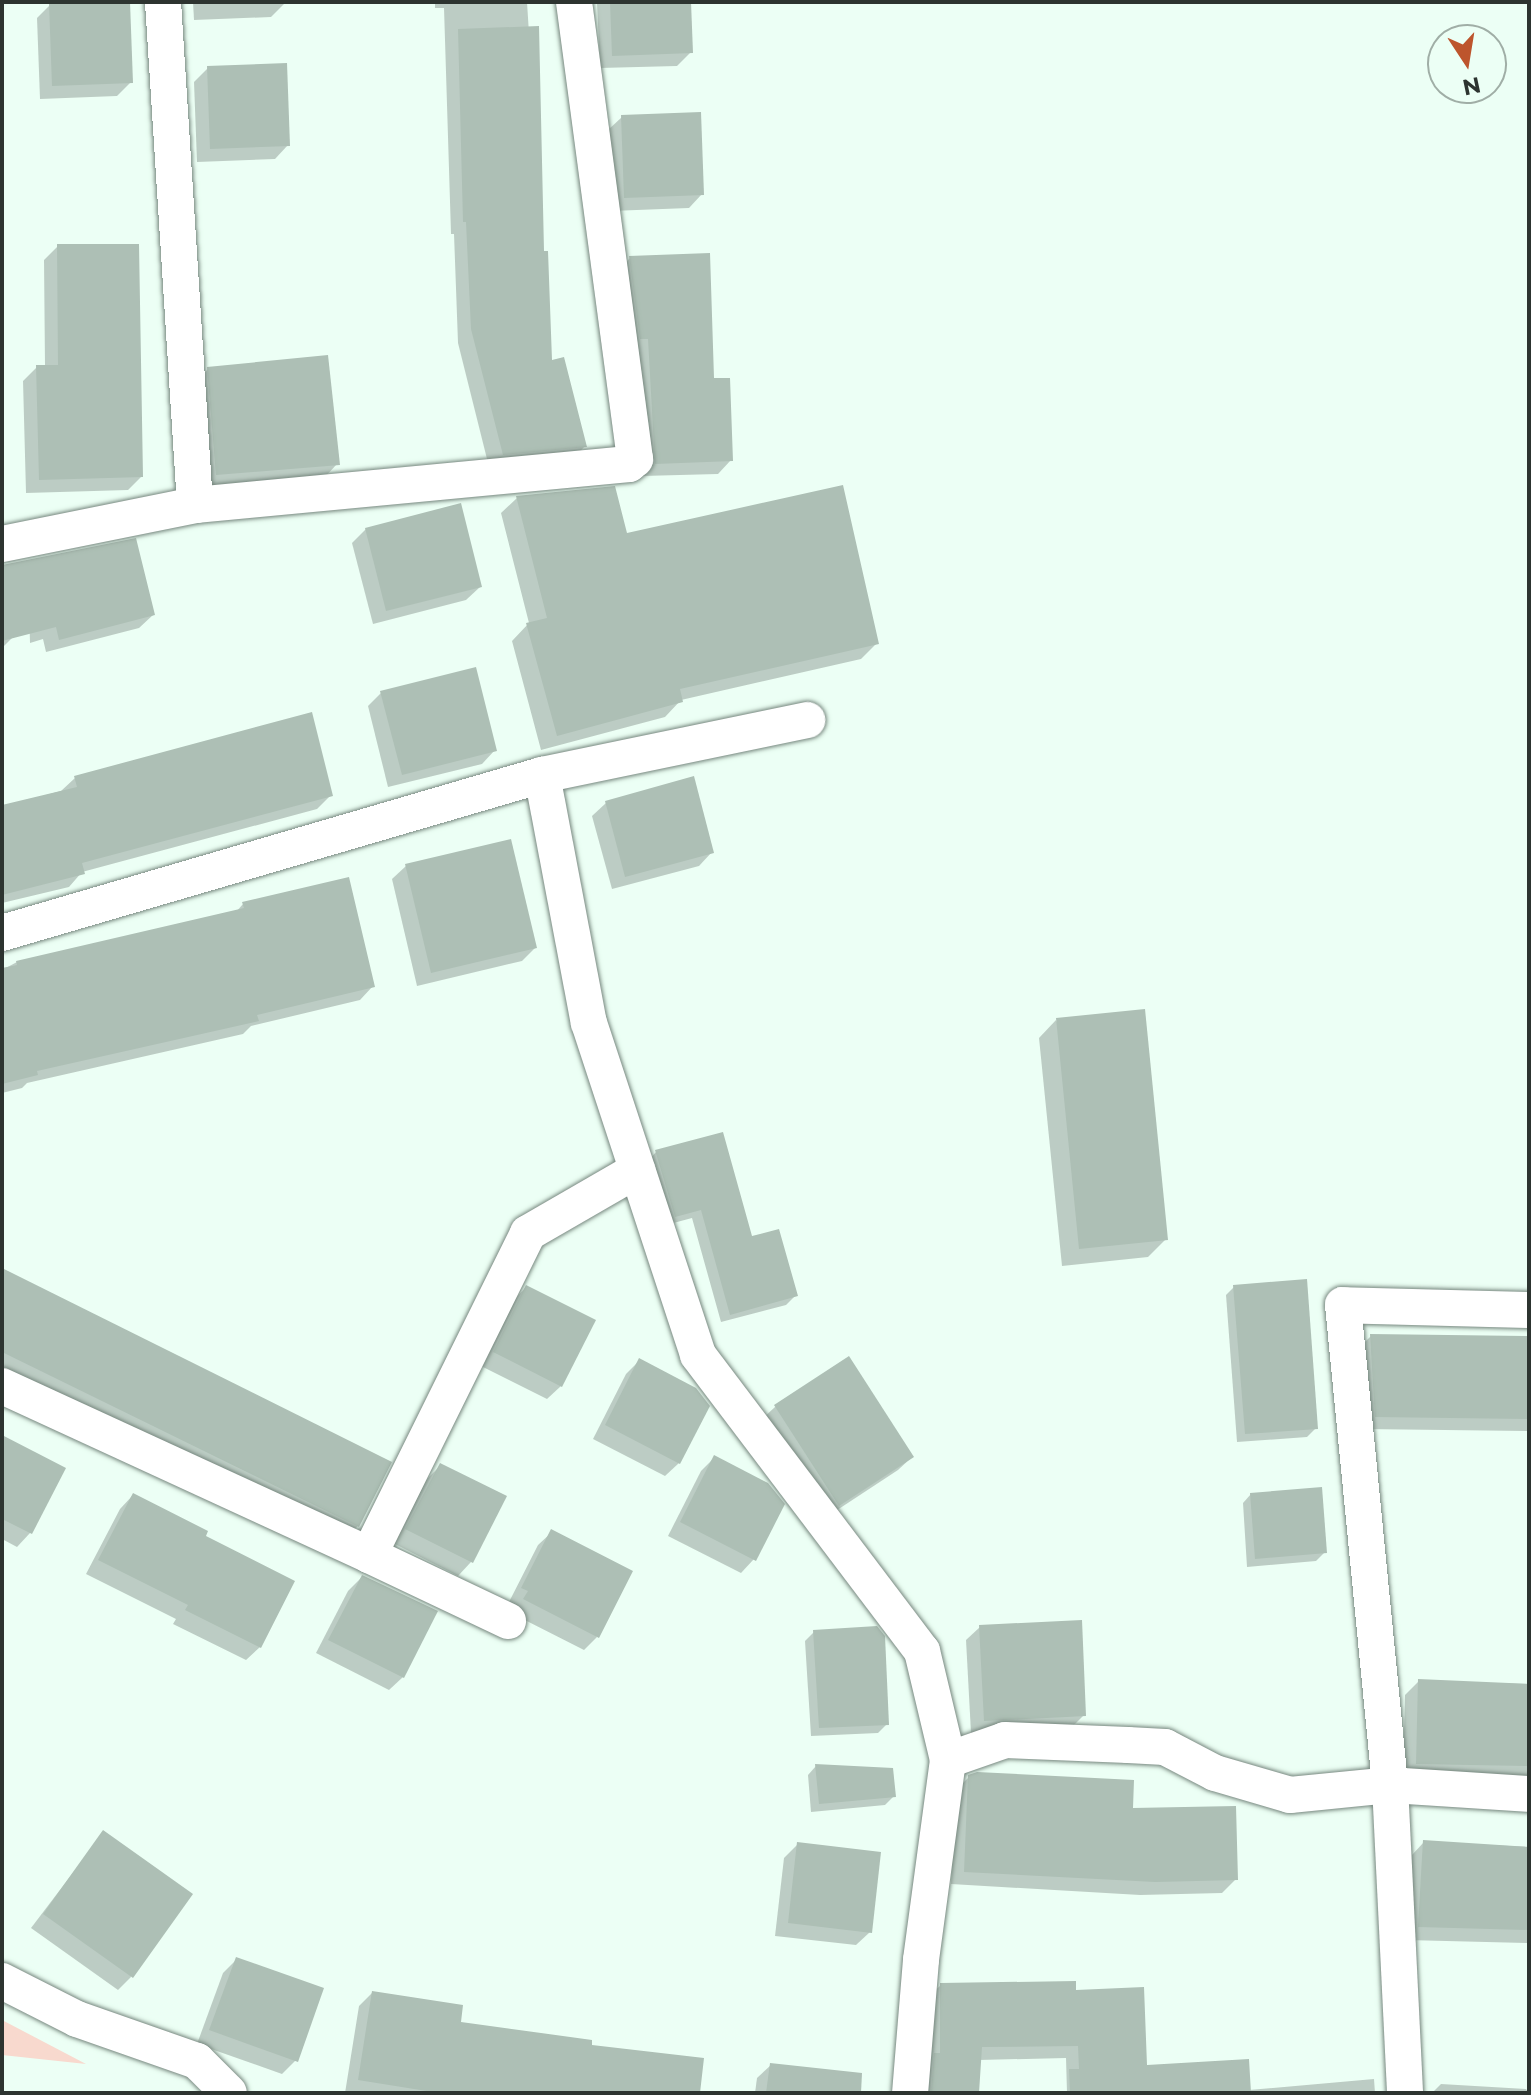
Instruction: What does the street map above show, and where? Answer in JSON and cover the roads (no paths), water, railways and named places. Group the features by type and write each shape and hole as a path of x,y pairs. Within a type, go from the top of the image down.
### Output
{"street":[{"path":"163,2 195,505"},
{"path":"2,544 195,505 629,464 635,459 574,2"},
{"path":"2,933 542,775 807,720"},
{"path":"542,775 589,1023 698,1355 922,1651 948,1760 921,1960 910,2093"},
{"path":"369,1555 528,1233 637,1170"},
{"path":"1405,2093 1390,1785 1343,1305 1529,1310"},
{"path":"2,1386 508,1621"},
{"path":"948,1760 1005,1740 1165,1747 1215,1773 1290,1795 1390,1785 1529,1794"},
{"path":"2,1981 77,2019 197,2061 229,2093"}]}
